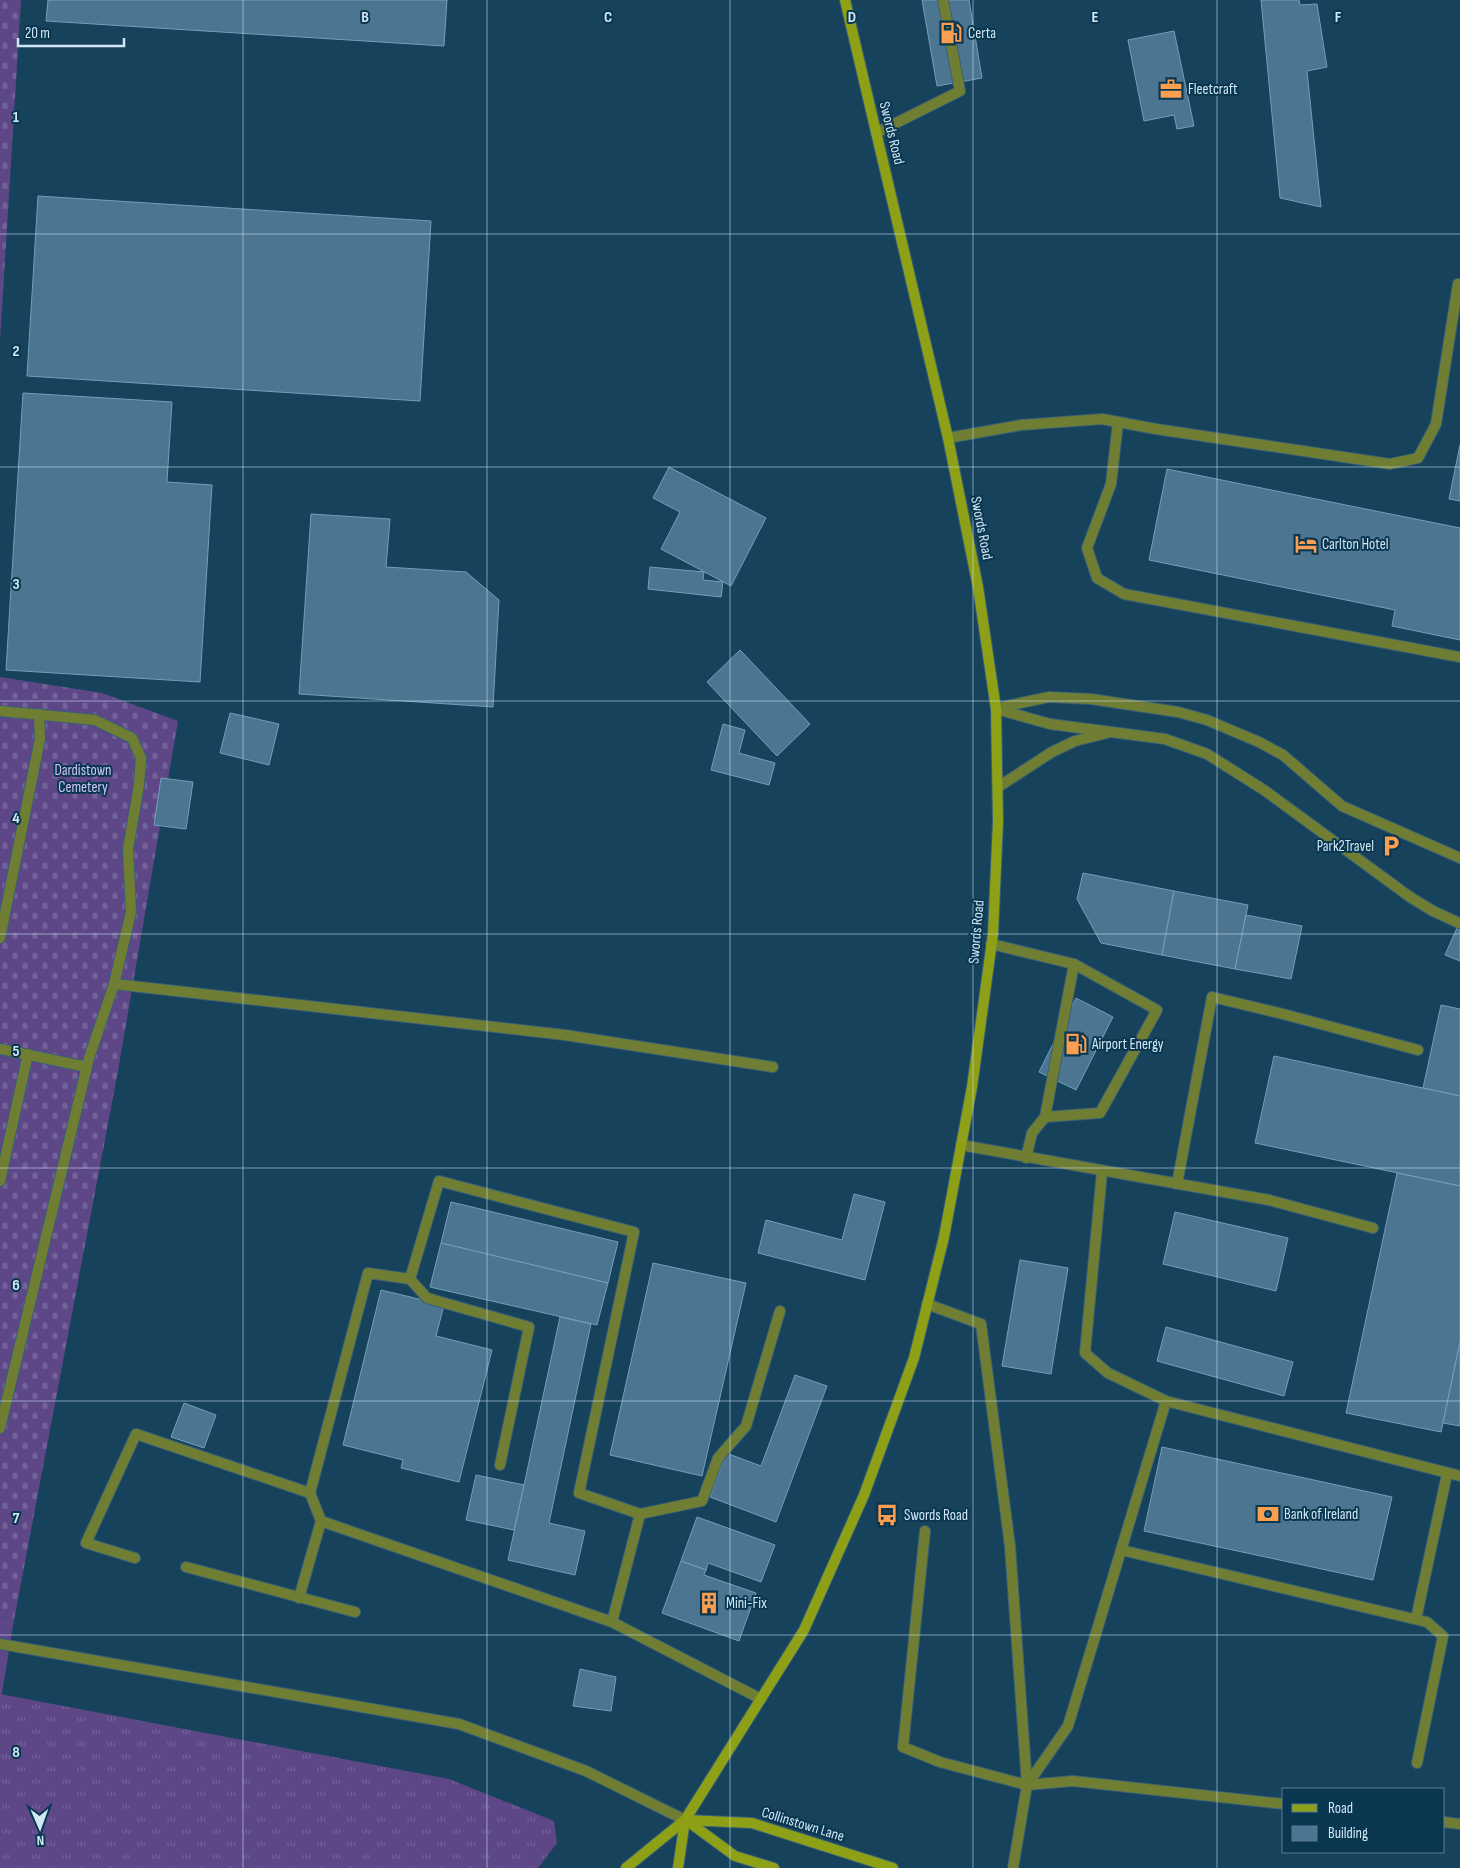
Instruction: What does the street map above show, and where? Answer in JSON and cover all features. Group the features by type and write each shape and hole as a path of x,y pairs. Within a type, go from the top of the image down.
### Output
{"main road":[{"name":"Swords Road","path":"626,1868 685,1820 804,1630 864,1495 914,1358 944,1237 972,1087 991,944 997,846 996,708 978,587 948,438 903,240 845,0"},
{"name":"Swords Road","path":"678,1868 685,1820"},
{"path":"685,1820 735,1856 774,1868"},
{"name":"Collinstown Lane","path":"685,1820 752,1823 892,1868"}],"lane":[{"path":"876,133 960,91 943,0"},
{"path":"948,438 1021,425 1102,419 1390,464 1418,458 1436,424 1458,284 1460,284"},
{"path":"1118,422 1110,484 1087,548 1096,578 1124,594 1460,658"},
{"path":"996,708 1048,697 1090,699 1178,712 1207,720 1259,742 1282,755 1342,806 1460,858"},
{"path":"996,708 1050,724 1165,739 1207,754 1264,790 1410,897 1433,911 1459,923"},
{"path":"0,1428 2,1406 89,1058 114,984 131,912 128,849 139,785 140,758 132,738 95,720 39,714 1,714"},
{"path":"0,938 40,739 39,714"},
{"path":"998,787 1052,752 1076,741 1112,731"},
{"path":"991,944 1074,964 1158,1010 1100,1113 1045,1118"},
{"path":"1026,1158 1032,1133 1045,1118 1074,964"},
{"path":"114,984 565,1034 774,1067"},
{"path":"1177,1184 1212,997 1418,1050"},
{"path":"0,1049 87,1066"},
{"path":"0,1181 28,1054"},
{"path":"961,1145 1102,1172 1270,1200 1373,1228"},
{"path":"1102,1172 1085,1353 1108,1373 1166,1401 1460,1476"},
{"path":"410,1280 439,1180 634,1232 579,1493 640,1514 702,1501 718,1458 746,1426 780,1311"},
{"path":"298,1598 321,1521 310,1493 368,1273 410,1280 427,1298 529,1327 500,1464"},
{"path":"927,1304 981,1324 1010,1546 1027,1785 1013,1868"},
{"path":"1027,1785 1068,1726 1166,1401"},
{"path":"135,1558 86,1543 136,1434 310,1493"},
{"path":"1416,1619 1447,1474"},
{"path":"612,1622 640,1514"},
{"path":"321,1521 612,1622 761,1698"},
{"path":"925,1531 903,1747 940,1762 1027,1785 1073,1782 1282,1804"},
{"path":"1121,1550 1427,1622 1443,1636 1418,1763"},
{"path":"186,1567 355,1612"},
{"path":"0,1644 460,1724 586,1771 685,1820"},
{"path":"1445,1822 1460,1824"}],"green space":[{"path":"0,0 21,0 0,341"},
{"name":"Dardistown Cemetery","path":"0,677 102,693 178,721 118,1071 14,1620 0,1616"},
{"path":"0,1616 14,1620 0,1706"},
{"path":"0,1694 449,1779 554,1821 557,1843 538,1868 0,1868"}],"building":[{"path":"48,0 447,0 444,46 46,21"},
{"path":"922,0 969,0 982,78 937,86"},
{"path":"1261,0 1299,0 1300,5 1317,4 1327,67 1307,71 1321,207 1280,198"},
{"path":"1174,31 1194,126 1177,129 1174,115 1144,121 1128,40"},
{"path":"38,196 431,221 420,401 27,376"},
{"path":"23,393 172,402 167,482 212,485 200,682 6,670"},
{"path":"1460,445 1460,501 1449,499"},
{"path":"669,467 766,518 731,586 661,549 680,512 653,498"},
{"name":"Carlton Hotel","path":"1167,469 1460,528 1460,640 1392,626 1395,610 1149,560"},
{"path":"311,514 390,519 386,567 466,572 499,600 493,707 299,694"},
{"path":"650,567 704,572 703,580 723,582 721,597 648,589"},
{"path":"740,650 810,724 777,756 707,682"},
{"path":"230,713 279,724 269,765 220,753"},
{"path":"723,724 745,730 739,753 775,763 769,785 711,770"},
{"path":"161,778 193,782 186,829 154,825"},
{"path":"1083,873 1174,891 1162,955 1101,943 1077,899"},
{"path":"1174,891 1248,905 1235,969 1162,955"},
{"path":"1246,915 1302,926 1291,979 1235,969"},
{"path":"1460,921 1460,961 1445,955"},
{"name":"Airport Energy","path":"1076,998 1113,1017 1076,1090 1039,1072"},
{"path":"1441,1005 1460,1009 1460,1096 1423,1088"},
{"path":"1274,1056 1460,1096 1460,1186 1255,1143"},
{"path":"1397,1173 1460,1186 1460,1342 1441,1432 1346,1413"},
{"path":"854,1194 885,1202 865,1280 758,1253 766,1220 842,1240"},
{"path":"451,1202 618,1242 608,1283 441,1243"},
{"path":"1175,1212 1288,1238 1276,1291 1163,1264"},
{"path":"441,1243 608,1283 597,1325 430,1287"},
{"path":"1020,1260 1068,1268 1051,1374 1002,1366"},
{"path":"653,1263 746,1283 702,1476 610,1455"},
{"path":"381,1290 444,1305 436,1336 492,1350 459,1482 401,1468 403,1460 343,1445"},
{"path":"560,1317 591,1324 549,1523 585,1531 575,1575 508,1560"},
{"path":"1166,1327 1293,1362 1284,1396 1157,1361"},
{"path":"1460,1342 1460,1426 1443,1423"},
{"path":"795,1375 827,1386 776,1522 710,1497 726,1453 761,1466"},
{"path":"184,1403 216,1415 204,1448 171,1437"},
{"name":"Bank of Ireland","path":"1162,1447 1392,1497 1373,1580 1144,1531"},
{"path":"476,1475 524,1485 514,1530 466,1520"},
{"path":"697,1517 775,1545 761,1582 708,1563 706,1570 681,1561"},
{"name":"Mini-Fix","path":"681,1561 706,1570 704,1575 756,1593 739,1641 662,1613"},
{"path":"580,1669 616,1677 611,1711 573,1706"}],"place":[{"name":"Certa","path":"951,33"},
{"name":"Fleetcraft","path":"1171,89"},
{"name":"Carlton Hotel","path":"1306,544"},
{"name":"Park2Travel","path":"1391,846"},
{"name":"Airport Energy","path":"1076,1044"},
{"name":"Bank of Ireland","path":"1268,1514"},
{"name":"Swords Road","path":"887,1515"},
{"name":"Mini-Fix","path":"709,1603"}]}
